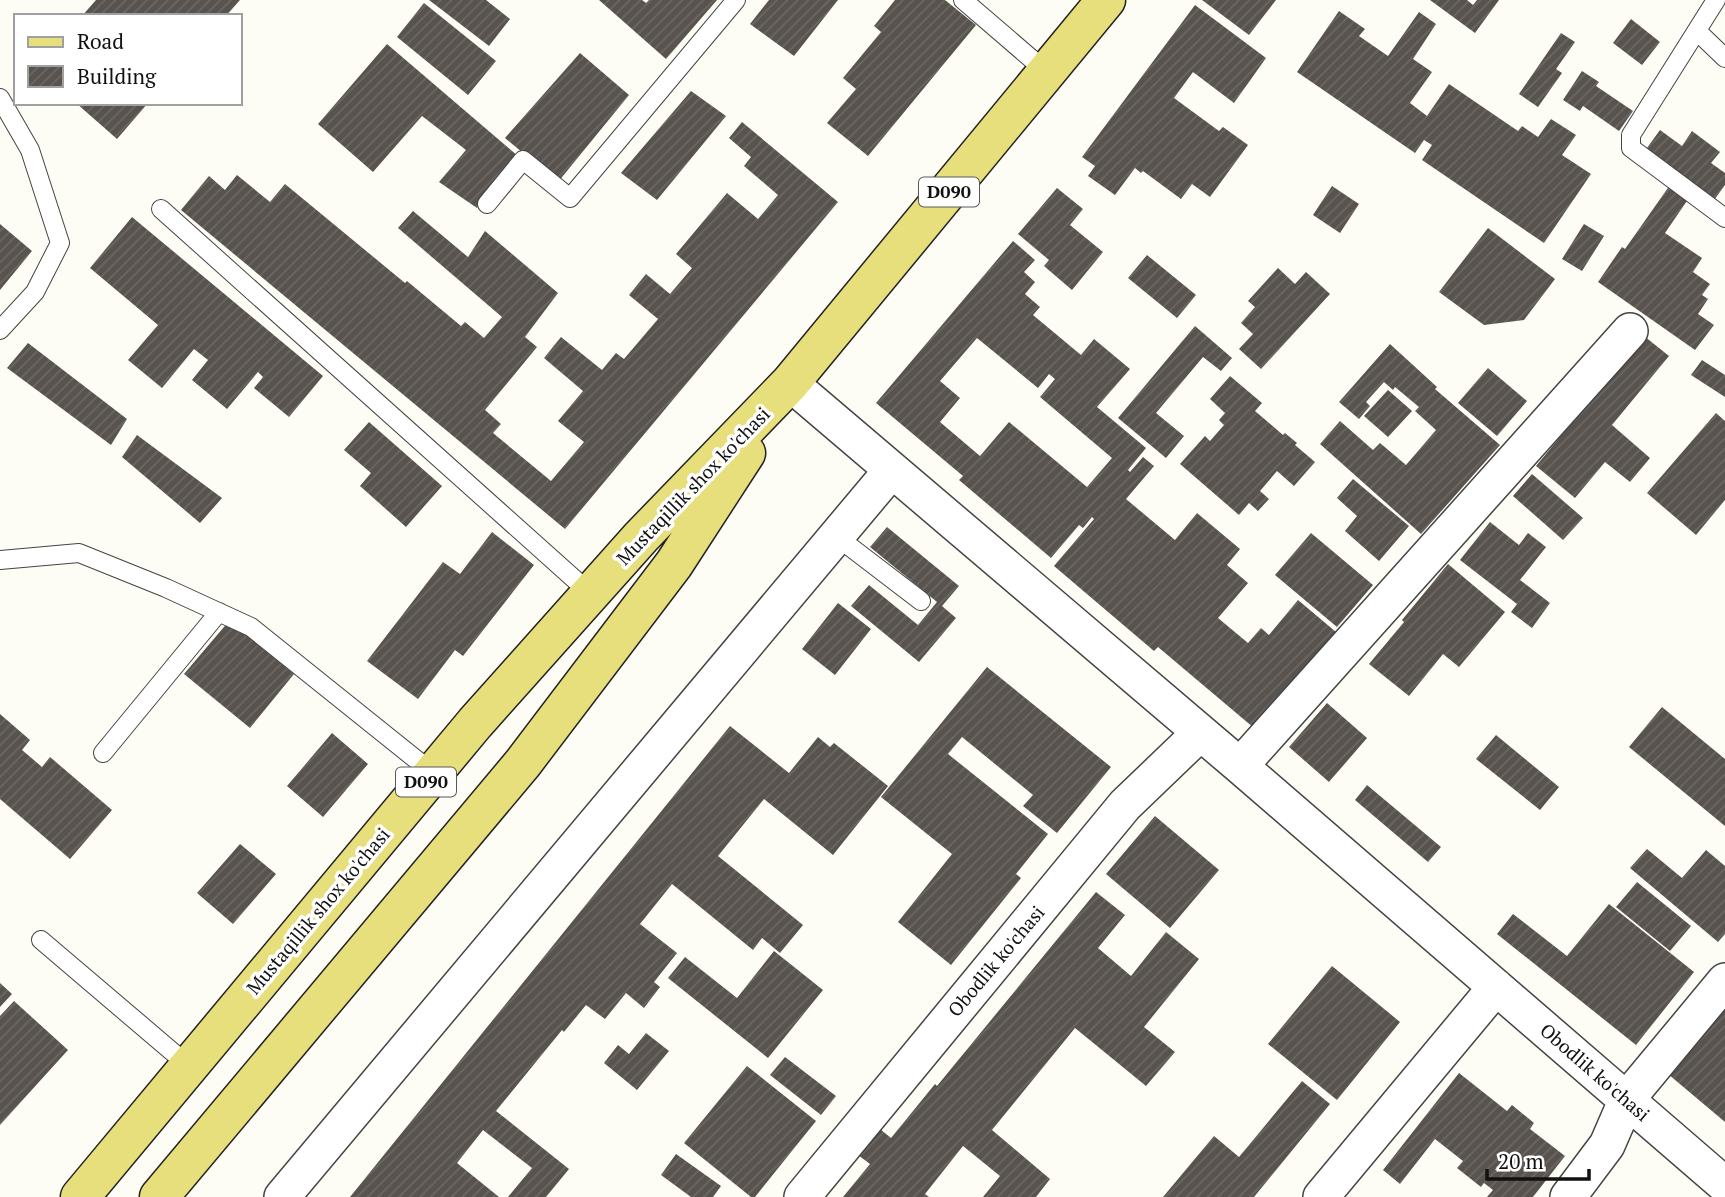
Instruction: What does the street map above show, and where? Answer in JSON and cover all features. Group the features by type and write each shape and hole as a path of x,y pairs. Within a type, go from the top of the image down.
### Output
{"main road":[{"name":"Mustaqillik shox ko'chasi","path":"79,1197 433,773 642,537 790,383 1107,0"},
{"name":"Mustaqillik shox ko'chasi","path":"159,1197 523,763 674,564 790,383"}],"street":[{"path":"1240,766 1630,331"},
{"name":"Obodlik ko'chasi","path":"790,383 1199,734 1240,766 1725,1185"},
{"path":"282,1197 891,471"},
{"name":"Obodlik ko'chasi","path":"802,1197 1125,805 1199,734"},
{"path":"1568,1197 1607,1145 1627,1099 1725,981"},
{"path":"1321,1197 1496,987"}],"lane":[{"path":"487,205 523,160 570,198 736,0"},
{"path":"963,0 1048,73"},
{"path":"1716,0 1631,135 1631,148 1725,218"},
{"path":"1698,32 1725,58"},
{"path":"0,98 30,150 60,243 35,292 0,330"},
{"path":"162,209 591,594"},
{"path":"836,536 921,601"},
{"path":"0,560 79,553 166,588 251,627 433,773"},
{"path":"103,753 219,612"},
{"path":"41,940 189,1066"}],"building":[{"path":"96,0 240,0 228,14 84,14"},
{"path":"429,0 486,0 510,19 489,46"},
{"path":"599,0 642,0 646,3 649,0 717,0 666,59"},
{"path":"769,0 838,0 794,56 750,24"},
{"path":"895,0 945,0 976,25 868,156 827,123 856,89 843,78 881,32 874,26"},
{"path":"1202,0 1276,0 1249,35"},
{"path":"1430,0 1467,0 1473,5 1477,0 1499,0 1475,33"},
{"path":"424,3 496,61 468,95 397,37"},
{"path":"1195,5 1266,58 1234,103 1193,72 1174,98 1219,131 1223,127 1248,145 1210,197 1192,184 1181,199 1135,168 1115,195 1088,176 1095,166 1082,157"},
{"path":"1339,11 1365,29 1359,36 1388,56 1419,12 1436,24 1413,59 1432,72 1410,103 1427,116 1449,84 1518,131 1522,126 1538,137 1551,119 1576,135 1562,155 1591,174 1544,243 1422,160 1432,145 1424,140 1415,153 1297,72"},
{"path":"1631,19 1660,42 1642,65 1613,43"},
{"path":"1561,33 1575,42 1556,69 1562,73 1538,107 1519,94"},
{"path":"387,44 519,157 477,208 439,182 466,150 422,116 373,172 318,124"},
{"path":"580,53 629,95 558,182 505,138"},
{"path":"1582,71 1599,82 1596,86 1633,111 1619,131 1583,106 1580,111 1563,100"},
{"path":"691,91 726,116 657,200 621,173"},
{"path":"78,105 146,105 117,139"},
{"path":"742,122 838,202 565,529 181,210 209,176 225,190 237,175 270,202 285,184 405,283 407,281 461,326 465,322 484,338 502,317 398,228 413,211 468,257 485,231 558,293 525,337 537,347 485,410 501,424 493,433 551,481 584,442 558,421 583,391 544,358 561,337 602,370 616,353 624,359 658,319 629,295 646,274 670,294 692,268 676,254 727,193 758,219 778,195 744,166 751,157 729,138"},
{"path":"1660,130 1682,146 1692,131 1720,152 1711,163 1725,173 1725,185 1712,203 1644,152"},
{"path":"1670,185 1689,198 1665,233 1702,258 1693,272 1710,284 1702,295 1708,299 1698,314 1714,325 1695,350 1598,282"},
{"path":"1332,186 1359,204 1340,233 1313,215"},
{"path":"1057,188 1083,209 1070,225 1103,252 1072,290 1044,266 1049,260 1018,234"},
{"path":"132,217 323,376 289,417 254,388 263,377 258,372 227,409 192,380 208,360 194,349 162,388 128,360 158,325 90,268"},
{"path":"0,224 32,251 0,290"},
{"path":"1584,224 1604,236 1582,271 1562,259"},
{"path":"1488,228 1555,279 1524,320 1484,325 1439,292"},
{"path":"1013,241 1035,260 1024,272 1035,282 1025,294 1040,307 1033,315 1081,355 1094,339 1130,369 1097,407 1146,448 1128,470 1130,472 1143,457 1154,466 1126,499 1175,540 1197,513 1240,549 1227,565 1248,583 1218,618 1248,643 1261,628 1269,635 1298,600 1336,632 1254,728 1158,647 1154,651 1054,566 1094,519 1092,517 1083,528 1079,525 1051,558 959,480 963,476 876,403","holes":["977,338 1038,388 1049,374 1055,379 1040,397 1112,458 1087,487 1009,422 980,456 940,422 960,398 940,381"]},
{"path":"1147,255 1196,295 1177,318 1128,278"},
{"path":"1278,268 1295,284 1306,272 1330,294 1261,369 1239,349 1253,334 1241,323 1255,307 1248,301"},
{"path":"1195,326 1232,358 1221,371 1203,357 1156,413 1184,436 1166,458 1118,418"},
{"path":"1644,336 1669,356 1612,425 1650,458 1630,482 1605,462 1575,498 1536,466"},
{"path":"28,343 127,419 111,445 7,368"},
{"path":"1390,344 1437,387 1435,389 1500,445 1421,534 1320,444 1340,421 1373,450 1380,443 1406,465 1436,430 1415,411 1419,407 1395,387 1393,390 1384,382 1366,402 1370,406 1359,419 1339,402"},
{"path":"1702,360 1725,375 1725,397 1691,375"},
{"path":"1488,368 1527,401 1497,436 1458,403"},
{"path":"1230,376 1262,403 1255,411 1283,435 1285,433 1297,443 1295,445 1315,462 1294,486 1277,471 1260,491 1269,499 1258,511 1249,503 1239,515 1180,464 1205,436 1210,441 1224,425 1219,420 1225,413 1210,399"},
{"path":"1388,390 1412,411 1388,437 1364,416"},
{"path":"1716,413 1725,421 1725,500 1696,535 1647,493"},
{"path":"369,422 442,486 406,527 360,486 371,473 344,450"},
{"path":"137,435 222,498 200,523 122,457"},
{"path":"1532,474 1583,518 1563,540 1513,496"},
{"path":"1353,479 1409,526 1379,561 1345,531 1357,516 1337,498"},
{"path":"1490,522 1519,545 1528,533 1546,547 1520,580 1550,603 1532,628 1511,612 1517,604 1460,560"},
{"path":"887,527 959,586 942,606 956,618 919,662 851,606 869,585 918,625 937,602 870,547"},
{"path":"492,532 534,565 463,656 455,650 418,699 367,661 443,562 460,574"},
{"path":"1311,533 1373,585 1337,627 1275,575"},
{"path":"1448,564 1505,612 1459,667 1443,654 1409,696 1369,664"},
{"path":"838,603 871,629 835,675 802,649"},
{"path":"229,621 294,674 250,728 184,674"},
{"path":"987,667 1111,767 1057,833 1023,806 1033,795 962,737 948,754 1048,834 1016,874 1021,878 951,965 898,922 952,854 881,797"},
{"path":"1327,703 1367,738 1329,782 1289,747"},
{"path":"1662,707 1725,759 1725,826 1629,747"},
{"path":"0,714 30,740 22,750 42,767 50,757 112,810 70,859 0,799"},
{"path":"730,726 789,773 818,737 830,747 834,743 888,786 833,855 764,799 718,856 803,925 780,953 762,938 753,950 672,884 640,924 677,953 654,982 660,987 644,1008 626,993 605,1019 586,1005 564,1032 562,1030 496,1111 569,1169 546,1197 508,1197 532,1168 483,1130 457,1163 499,1197 350,1197"},
{"path":"332,733 368,764 323,817 287,786"},
{"path":"1496,735 1559,787 1540,810 1476,759"},
{"path":"1367,785 1441,847 1428,862 1355,800"},
{"path":"1155,816 1219,870 1170,928 1106,874"},
{"path":"240,844 276,874 233,924 197,893"},
{"path":"1647,849 1682,878 1706,850 1725,866 1725,934 1718,942 1630,868"},
{"path":"1637,882 1691,926 1670,951 1616,907"},
{"path":"1096,892 1125,915 1098,948 1131,976 1166,932 1199,959 1144,1027 1175,1052 1146,1086 1075,1028 992,1130 1050,1179 1036,1197 983,1197 1000,1176 963,1146 925,1194 929,1197 843,1197 870,1164 858,1155 880,1129 891,1138"},
{"path":"1609,904 1694,972 1636,1045 1497,934 1513,914 1567,956"},
{"path":"774,951 823,990 768,1058 668,978 685,957 737,998"},
{"path":"1332,966 1400,1022 1337,1100 1268,1044"},
{"path":"0,983 12,994 0,1007"},
{"path":"14,1001 68,1050 0,1125 0,1016"},
{"path":"1725,1006 1725,1122 1668,1074"},
{"path":"646,1033 669,1051 637,1090 604,1063 618,1045 629,1054"},
{"path":"785,1057 836,1096 821,1115 770,1075"},
{"path":"747,1066 816,1121 755,1197 751,1197 684,1143"},
{"path":"1459,1073 1507,1111 1512,1105 1534,1123 1530,1129 1565,1156 1533,1197 1487,1197 1493,1190 1484,1183 1481,1187 1457,1168 1463,1161 1435,1139 1400,1184 1383,1170"},
{"path":"1302,1081 1330,1104 1254,1197 1163,1197 1214,1136 1239,1157"},
{"path":"676,1154 721,1186 713,1197 691,1197 661,1175"}]}
